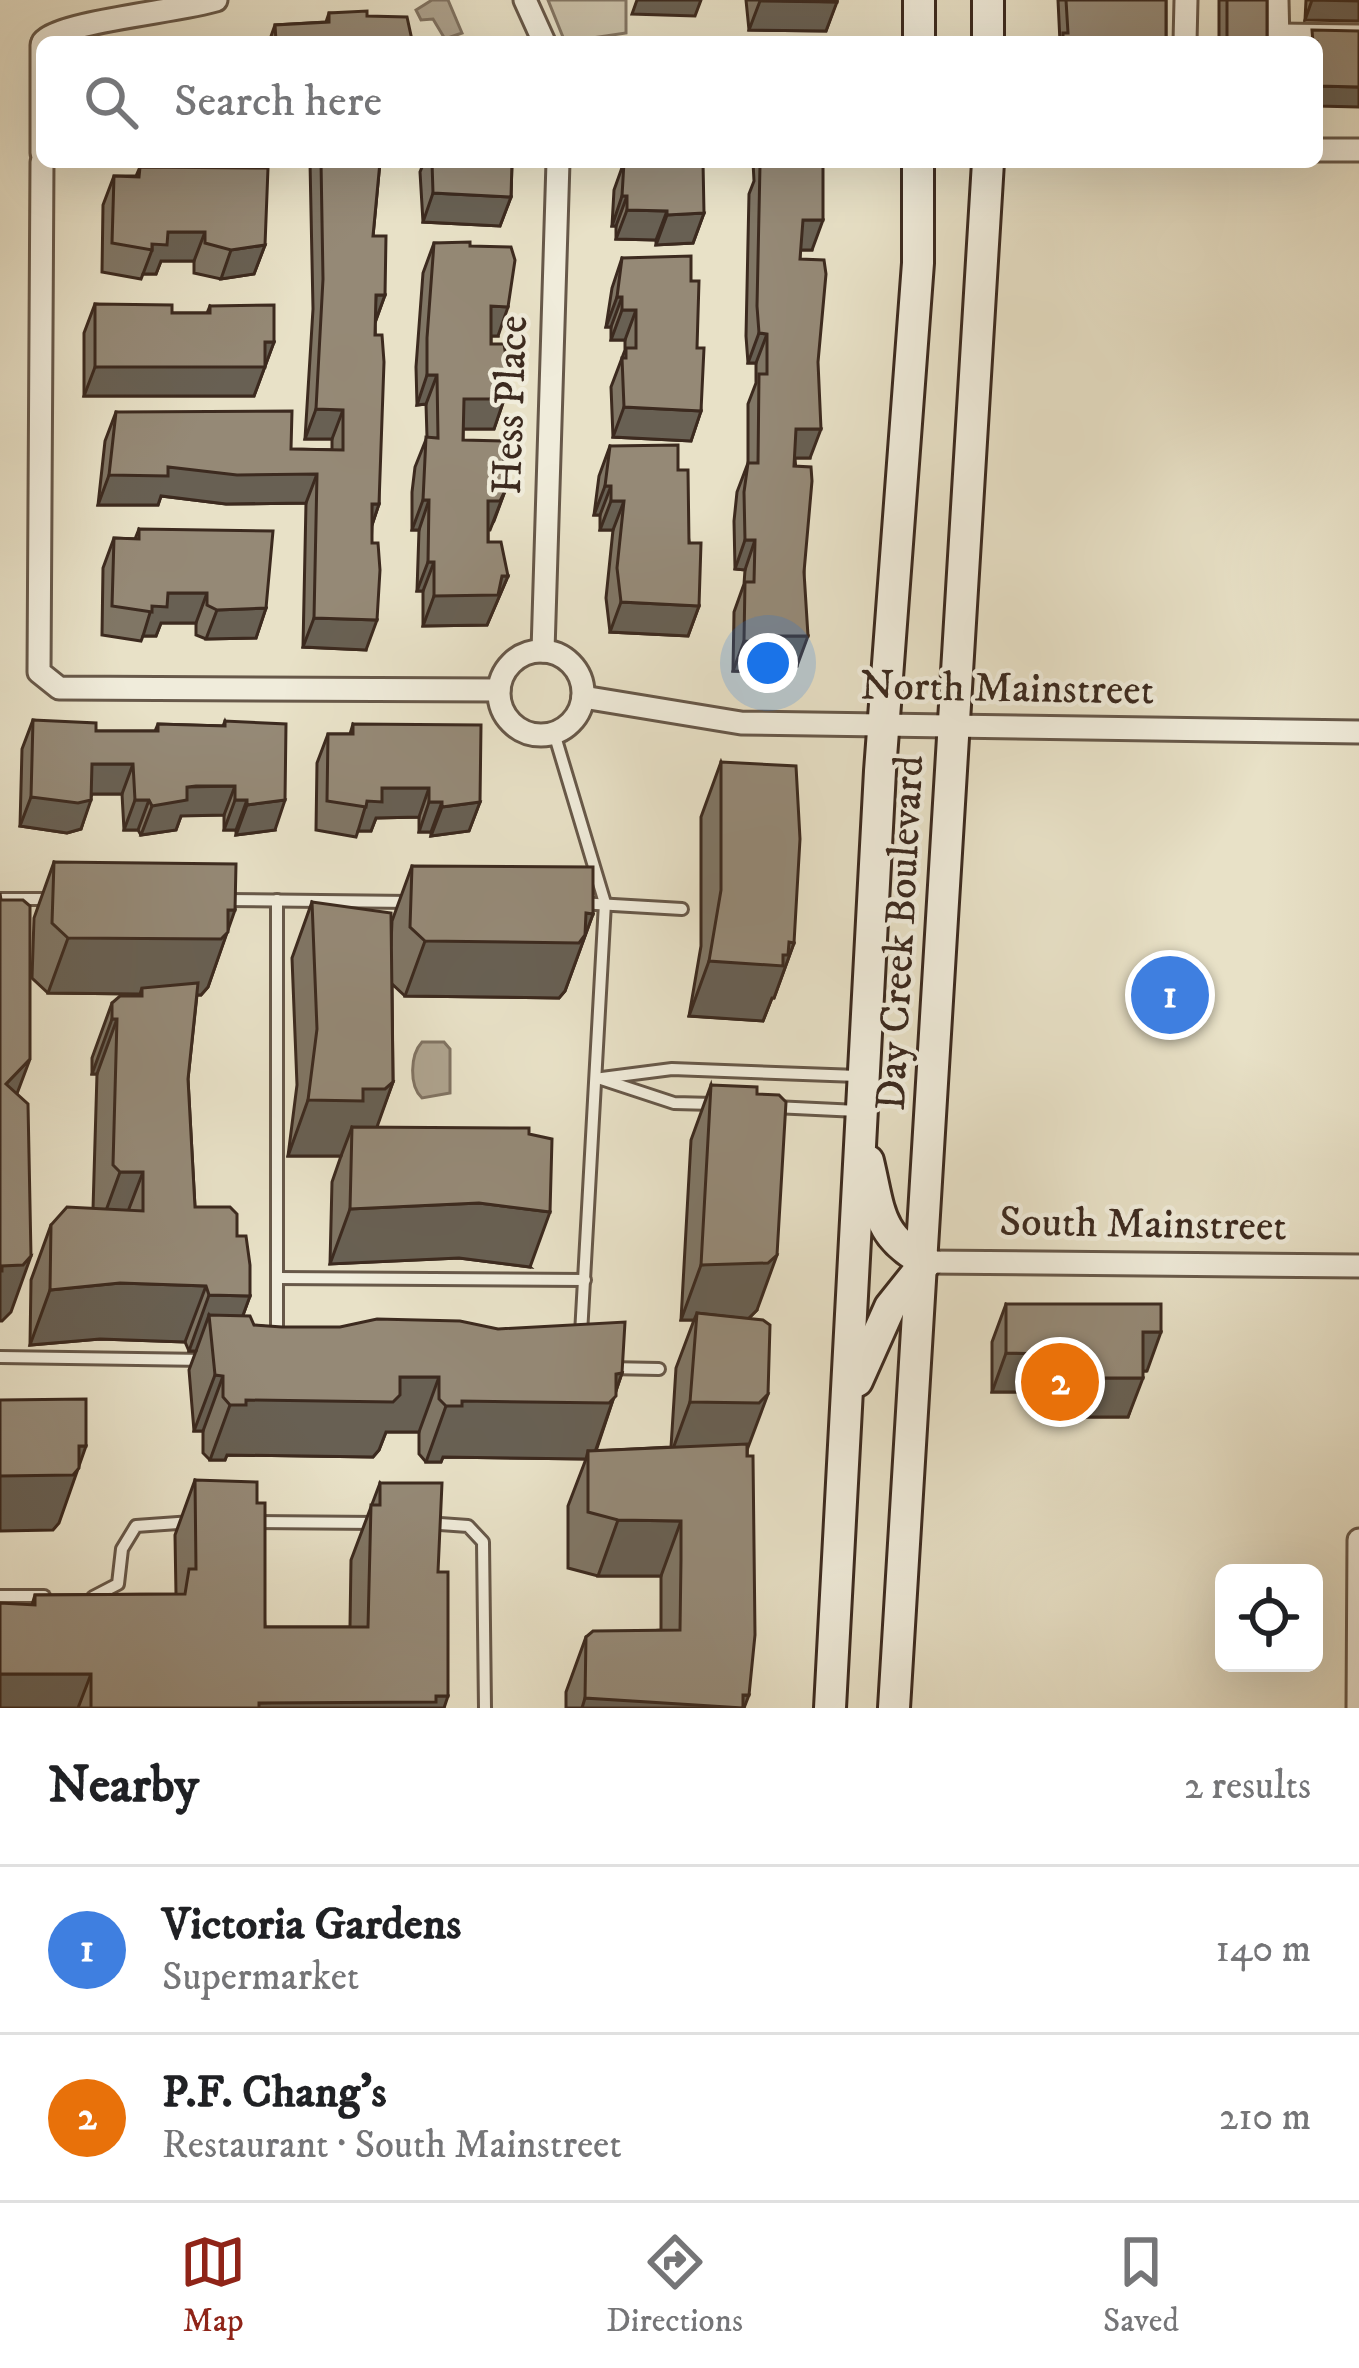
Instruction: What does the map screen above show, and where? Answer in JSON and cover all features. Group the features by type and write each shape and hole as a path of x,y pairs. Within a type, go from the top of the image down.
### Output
{"main road":[{"path":"919,0 919,36"},
{"path":"988,0 988,36"},
{"name":"Day Creek Boulevard","path":"830,1708 862,1076 918,263 918,168"},
{"name":"Day Creek Boulevard","path":"895,1708 917,1327 926,1262 988,168"},
{"path":"845,1416 890,1307 926,1262 900,1248 884,1231 861,1119"}],"street":[{"path":"52,36 62,28 159,15 216,0"},
{"path":"525,0 541,36"},
{"path":"1185,36 1186,0"},
{"path":"1277,0 1278,36"},
{"path":"1323,37 1359,36"},
{"path":"1323,150 1359,150"},
{"path":"42,168 39,672 46,682 59,688 499,689"},
{"name":"Hess Place","path":"543,651 558,168"},
{"path":"543,651 569,663 584,697 574,719 554,733 541,735 515,726 506,716 499,689 510,665 543,651"},
{"name":"North Mainstreet","path":"584,697 701,719 885,728 1359,732"},
{"name":"South Mainstreet","path":"926,1262 1359,1266"},
{"path":"1358,1708 1359,1540"}],"lane":[{"path":"554,733 605,903 580,1345"},
{"path":"0,899 69,899"},
{"path":"208,900 418,902"},
{"path":"276,1362 278,900"},
{"path":"558,903 682,909"},
{"path":"598,1078 672,1069 862,1076"},
{"path":"598,1078 674,1102 727,1105 728,1071"},
{"path":"766,1107 861,1119"},
{"path":"277,1278 585,1280"},
{"path":"0,1357 212,1360"},
{"path":"599,1367 659,1369"},
{"path":"0,1596 101,1596 118,1584 122,1549 136,1526 203,1522"},
{"path":"244,1522 384,1523"},
{"path":"408,1523 468,1526 483,1542 485,1708"}],"shaded area":[{"path":"432,0 448,0 462,33 443,36 433,19 421,20 416,10"},
{"path":"548,0 626,0 626,33 563,36"},
{"path":"422,1042 444,1042 450,1049 450,1093 422,1098 418,1093 413,1062"}],"building":[{"path":"1066,0 1166,0 1166,36 1063,36 1068,33"},
{"path":"1227,0 1267,0 1267,36 1227,36"},
{"path":"367,11 367,16 407,17 411,36 276,36 275,25 329,22 329,13"},
{"path":"1312,30 1359,31 1359,87 1323,86 1323,36 1312,36"},
{"path":"140,168 268,168 265,245 231,250 205,243 205,232 168,232 167,245 152,244 152,250 112,243 114,176 139,177"},
{"path":"321,168 379,168 373,236 386,236 385,295 376,295 375,335 382,335 384,362 379,504 372,504 372,543 378,543 380,570 377,620 314,618 317,474 237,475 168,467 168,476 109,475 116,412 292,411 291,449 343,450 343,410 316,409 323,279"},
{"path":"432,168 512,168 511,197 433,193"},
{"path":"624,168 703,168 704,213 627,210 627,196 622,196"},
{"path":"760,168 823,168 823,220 803,220 800,259 824,260 826,274 818,362 821,429 796,429 794,466 811,467 804,572 808,636 773,636 773,642 744,641 745,582 754,582 755,540 745,540 744,492 748,463 758,463 759,374 767,374 767,334 759,333"},
{"path":"470,242 470,246 511,247 515,260 508,307 491,306 491,344 504,344 510,382 505,382 505,399 464,399 463,440 503,441 505,491 500,501 488,501 488,542 501,542 508,576 502,576 498,595 434,596 434,562 428,562 429,500 423,500 426,437 438,438 437,375 427,375 434,243"},
{"path":"691,256 691,281 699,281 697,348 704,348 701,411 624,407 622,358 626,358 626,348 636,348 636,310 622,310 622,297 617,297 622,258"},
{"path":"95,304 172,305 172,313 210,313 210,306 274,305 274,342 265,342 265,367 95,367"},
{"path":"678,445 678,470 688,470 689,543 701,543 699,606 621,602 617,568 624,501 611,501 611,486 605,486 610,446"},
{"path":"139,529 273,531 266,608 217,610 207,605 207,593 168,593 167,607 152,606 152,612 112,606 114,538 139,539"},
{"path":"33,720 96,723 96,731 158,731 158,724 225,726 225,721 286,724 285,800 247,805 247,800 235,800 235,786 196,786 187,787 187,800 152,806 149,800 135,800 133,764 92,764 91,800 78,803 31,797"},
{"path":"353,724 481,725 480,802 442,807 442,802 429,802 429,788 382,788 382,802 367,801 366,807 327,801 328,734 353,734"},
{"path":"721,762 796,766 800,839 794,943 789,942 783,966 709,961 721,890"},
{"path":"54,862 236,864 235,910 228,910 228,932 221,939 68,938 52,923"},
{"path":"412,866 593,867 593,914 586,913 585,935 579,943 425,941 410,927"},
{"path":"0,893 1,900 23,900 30,906 30,1059 6,1084 28,1104 31,1256 23,1265 2,1266 2,1271 0,1271"},
{"path":"312,902 391,913 393,1082 385,1089 363,1089 363,1101 308,1100 317,1029"},
{"path":"198,983 188,1079 195,1207 230,1207 237,1214 237,1236 246,1236 250,1296 209,1295 206,1286 120,1283 50,1290 51,1225 67,1207 143,1211 143,1172 120,1172 113,1165 117,1019 112,1019 112,1003 120,996 142,996 142,988"},
{"path":"711,1085 757,1087 757,1094 779,1095 786,1102 777,1255 768,1263 701,1265"},
{"path":"352,1127 529,1128 529,1134 552,1139 550,1212 479,1203 350,1209"},
{"path":"1006,1304 1161,1304 1161,1332 1143,1332 1143,1378 1060,1378 1060,1368 1045,1368 1045,1354 1006,1353"},
{"path":"697,1313 763,1320 770,1325 768,1394 759,1403 690,1402"},
{"path":"209,1315 250,1316 254,1325 282,1327 340,1327 377,1319 460,1321 498,1329 625,1322 622,1373 616,1374 616,1396 609,1403 462,1401 462,1406 446,1406 439,1399 439,1377 400,1377 400,1395 393,1402 246,1400 246,1405 230,1405 223,1397 223,1376 215,1375"},
{"path":"86,1399 86,1446 79,1446 79,1468 73,1475 0,1476 0,1400"},
{"path":"747,1444 747,1456 753,1456 755,1635 749,1695 743,1695 743,1708 585,1698 586,1637 593,1631 680,1630 681,1560 681,1521 618,1520 588,1512 588,1451"},
{"path":"195,1480 257,1482 257,1503 265,1503 265,1627 368,1627 371,1505 380,1505 380,1483 442,1483 438,1572 448,1572 448,1696 436,1696 436,1702 259,1703 259,1708 91,1708 91,1674 0,1674 0,1603 35,1605 35,1595 185,1594 189,1569 196,1569"}],"place":[{"name":"Victoria Gardens","path":"1170,995"},
{"name":"P.F. Chang's","path":"1060,1382"}]}
